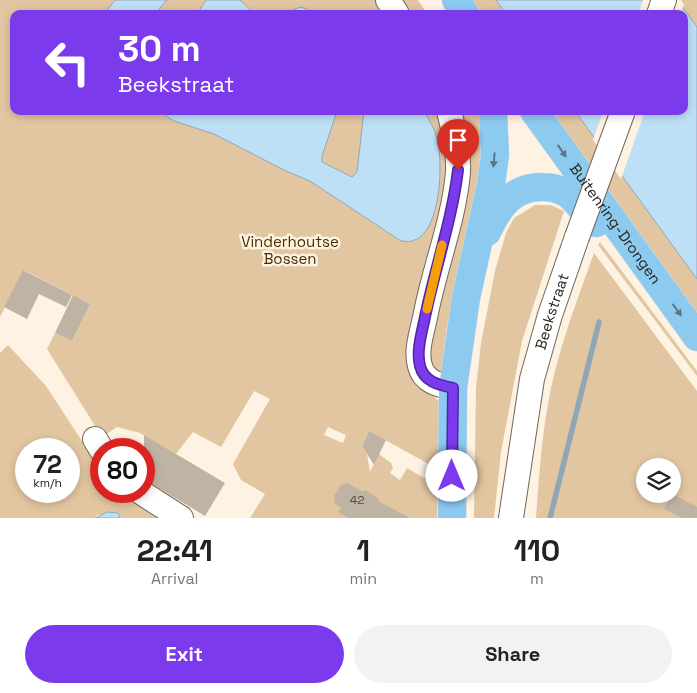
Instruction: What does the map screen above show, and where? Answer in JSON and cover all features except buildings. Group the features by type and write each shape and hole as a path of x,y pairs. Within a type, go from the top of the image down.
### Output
{"highway":[{"path":"452,518 453,388 466,298 481,222 491,184 495,155 493,115"},
{"name":"Buitenring-Drongen","path":"537,115 697,337"},
{"path":"476,254 497,212 507,199 520,191 538,187 552,187 565,192 577,202 592,220 627,242"}],"street":[{"path":"450,115 456,139 457,180 454,200 433,278 420,346 420,366 425,377 433,383 453,388"},
{"name":"Beekstraat","path":"512,518 532,379 550,315 622,115"},
{"path":"155,501 181,518"}],"green space":[{"name":"Vinderhoutse Bossen","path":"0,0 381,0 388,10 10,10 10,115 444,115 451,168 417,375 439,402 443,472 369,431 362,446 367,454 370,472 379,454 391,463 393,468 390,473 400,480 407,468 438,486 437,518 250,518 265,494 241,480 233,464 270,399 254,391 221,447 193,432 176,454 155,442 155,438 149,438 140,433 117,427 102,437 47,349 55,333 72,341 90,304 24,270 0,317","holes":["328,427 346,435 343,443 324,435"]},
{"path":"395,0 418,0 424,10 402,10"},
{"path":"472,0 496,0 503,10 478,10"},
{"path":"677,0 697,0 697,27 688,15 688,10 684,10"},
{"path":"454,115 480,115 486,124 486,173 461,265 447,327 441,373 432,374 425,349"},
{"path":"553,115 578,115 697,279 697,313"},
{"path":"535,205 551,205 564,211 522,341 501,452 494,518 474,518 476,388 481,343 495,271 506,233 514,218"},
{"path":"600,242 697,371 697,376 598,245"},
{"path":"594,253 697,391 697,518 536,518 543,437 548,404 565,337"},
{"path":"8,345 46,386 90,453 90,503 145,503 169,518 120,518 118,513 97,515 95,518 0,518 0,353"}],"water":[{"path":"115,0 167,0 158,10 107,10"},
{"path":"206,0 240,0 251,10 200,10"},
{"path":"496,0 677,0 684,10 503,10"},
{"path":"300,7 308,10 294,10"},
{"path":"688,15 697,27 697,279 578,115 688,115"},
{"path":"164,115 336,115 322,156 322,162 352,177 357,172 364,115 426,115 435,132 440,160 438,194 430,225 422,235 412,241 401,241 310,181 286,171 214,134 174,121"},
{"path":"107,512 118,513 120,518 95,518"}],"pier":[{"path":"643,0 681,0 684,5 682,10 639,10"},
{"path":"602,115 644,115 621,179 593,140"}],"waterway":[{"path":"550,518 599,322"}],"slow traffic":[{"path":"427,309 442,245"}],"route":[{"path":"452,476 453,388 433,383 425,377 420,366 420,346 433,278 454,200 458,170"}]}
